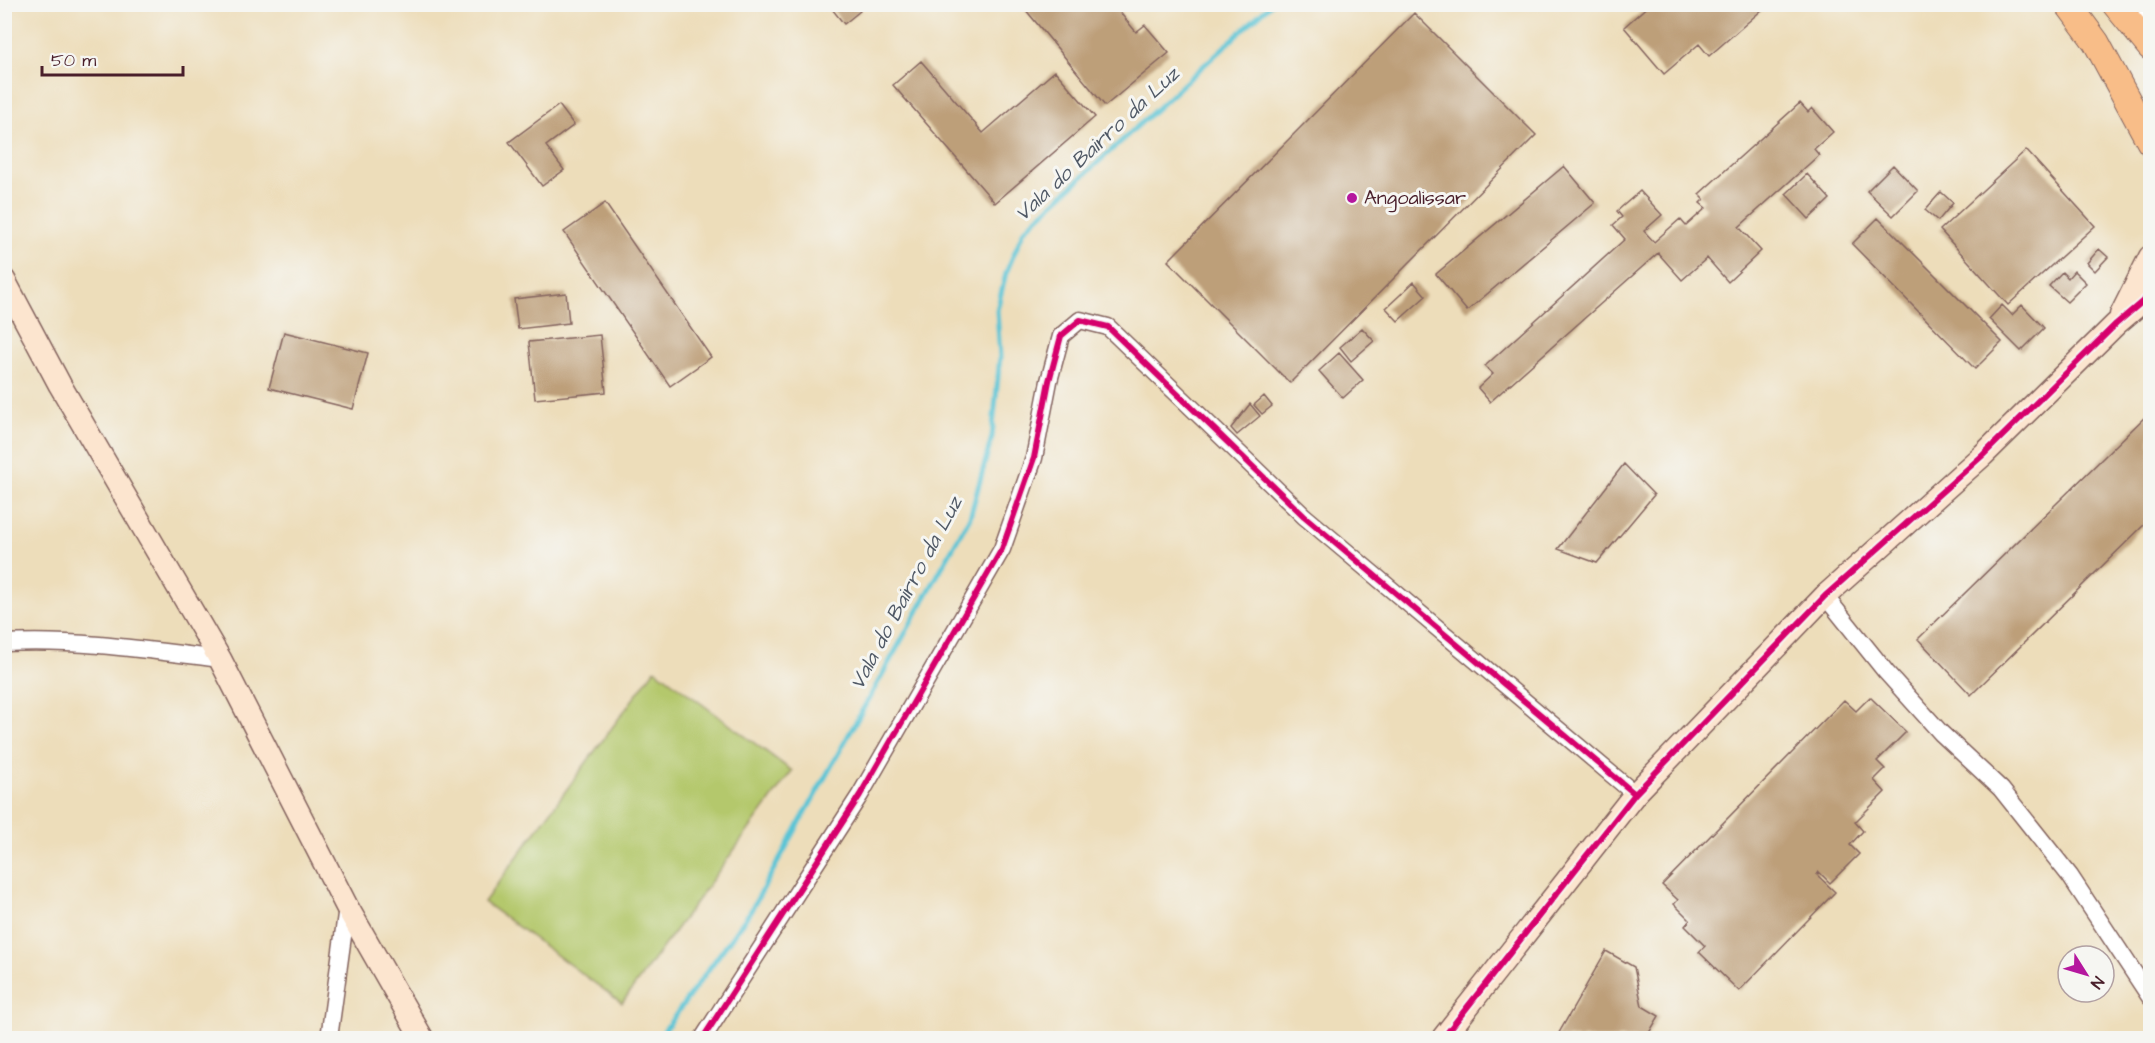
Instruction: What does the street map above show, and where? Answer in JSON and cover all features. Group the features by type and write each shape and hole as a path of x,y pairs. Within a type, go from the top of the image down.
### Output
{"main road":[{"path":"2068,4 2082,20 2108,62 2151,142"},
{"path":"2115,4 2142,19 2151,46"}],"street":[{"path":"2116,324 2151,257"},
{"path":"4,280 60,385 219,659 347,907 422,1038"},
{"path":"1443,1038 1635,794 1825,596 1983,455 2116,324 2151,295"},
{"path":"703,1038 860,795 1002,549 1034,458 1049,381 1061,336 1080,320 1108,327 1304,516 1635,794"},
{"path":"1825,596 1886,672 1941,733 2001,789 2070,876 2151,998"},
{"path":"4,643 39,641 116,646 219,659"},
{"path":"329,1038 347,907"}],"green space":[{"path":"655,669 792,771 622,1003 484,902"}],"building":[{"path":"828,4 854,4 860,11 844,24"},
{"path":"1030,4 1113,4 1136,32 1145,25 1169,53 1105,106 1025,9"},
{"path":"1650,4 1759,4 1763,9 1709,56 1699,44 1664,74 1624,27"},
{"name":"Angoalissar","path":"1414,13 1536,135 1290,383 1168,261"},
{"path":"921,61 983,133 1055,71 1095,117 995,203 893,85"},
{"path":"1800,103 1808,112 1812,108 1833,132 1814,149 1819,155 1739,227 1761,251 1728,282 1707,258 1682,280 1658,253 1490,402 1478,388 1493,374 1485,366 1625,239 1613,225 1622,217 1617,211 1640,191 1662,215 1644,231 1654,242 1680,219 1686,226 1706,208 1700,203 1704,199 1699,194"},
{"path":"559,105 574,125 546,146 564,170 542,186 509,142"},
{"path":"2026,150 2095,226 2008,305 1940,230"},
{"path":"1893,165 1918,191 1893,216 1867,191"},
{"path":"1564,166 1595,203 1467,311 1436,274"},
{"path":"1807,174 1830,199 1809,219 1786,194"},
{"path":"1941,192 1953,203 1938,221 1925,210"},
{"path":"605,203 711,357 670,386 564,232"},
{"path":"1878,218 2002,342 1975,369 1852,244"},
{"path":"2099,249 2108,257 2095,271 2087,263"},
{"path":"2074,271 2086,283 2067,302 2049,286 2062,272 2068,278"},
{"path":"1414,282 1426,296 1398,321 1386,308"},
{"path":"566,293 569,323 518,329 514,299"},
{"path":"2002,305 2012,315 2022,305 2044,328 2021,351 1989,319"},
{"path":"1362,328 1374,341 1351,361 1340,347"},
{"path":"284,332 368,353 353,409 269,388"},
{"path":"600,335 606,392 535,399 529,342"},
{"path":"1339,353 1363,380 1343,398 1319,371"},
{"path":"1264,396 1272,406 1262,414 1254,405"},
{"path":"1250,404 1260,416 1237,435 1231,428"},
{"path":"2150,412 2150,519 1971,695 1918,639"},
{"path":"1624,464 1654,495 1597,563 1558,549"},
{"path":"1870,697 1906,732 1877,761 1885,769 1874,780 1885,792 1855,822 1863,831 1850,845 1859,854 1830,883 1819,872 1817,875 1835,892 1739,991 1699,952 1705,946 1685,926 1690,920 1674,904 1678,900 1662,885 1844,700 1856,711"},
{"path":"1606,951 1634,967 1642,1006 1659,1016 1646,1038 1556,1038"}],"waterway":[{"name":"Vala do Bairro da Luz","path":"659,1038 750,912 970,517 992,437 1000,357 997,310 1006,273 1024,230 1271,4"}],"cycle path":[{"path":"1443,1038 1635,794 1825,596 1983,455 2116,324 2150,295"},
{"path":"703,1038 860,795 1002,549 1034,458 1049,381 1061,336 1080,320 1108,327 1304,516 1635,794"}],"place":[{"name":"Angoalissar","path":"1352,198"}]}
